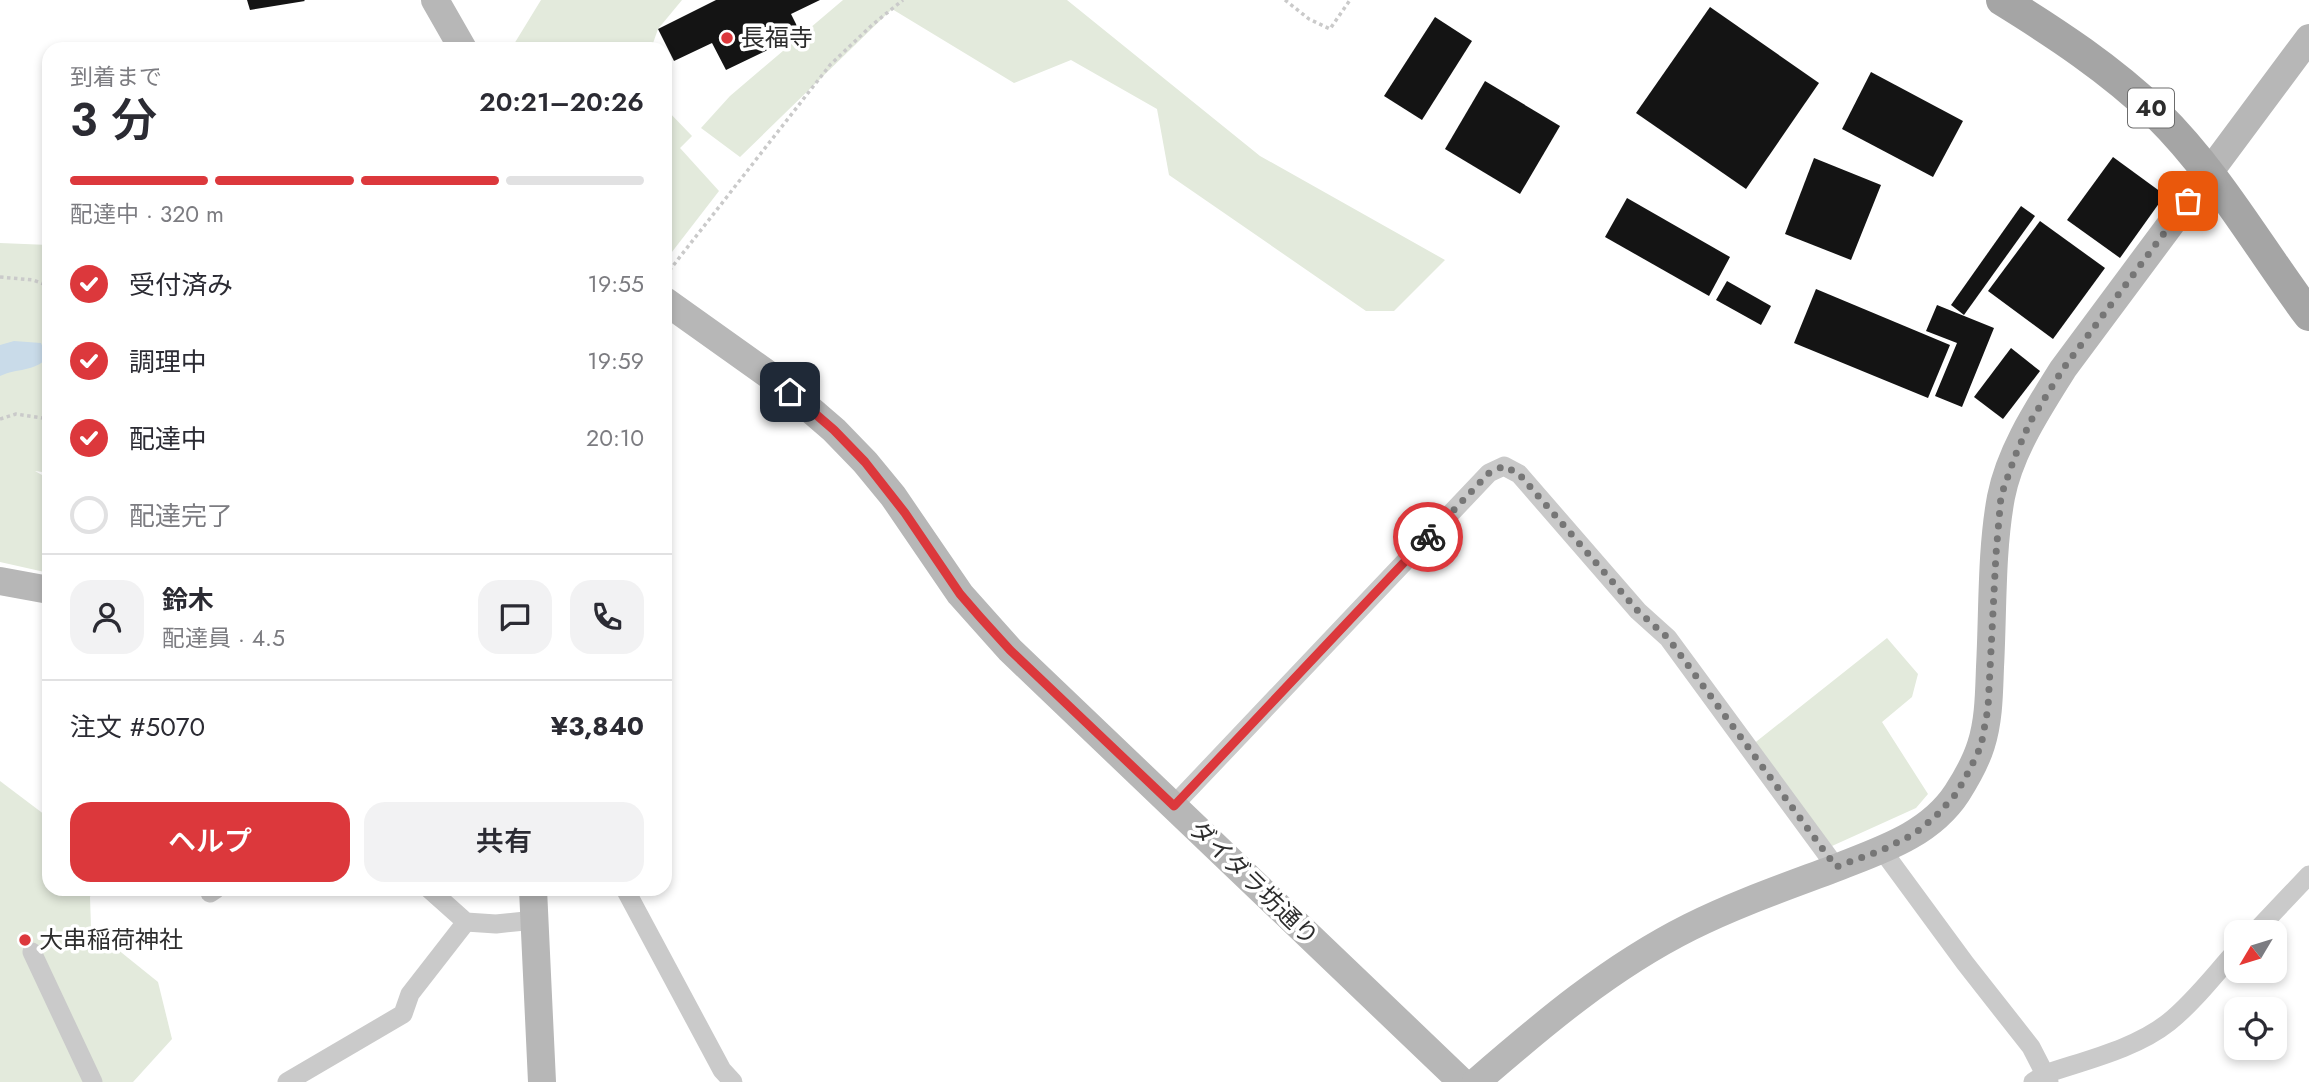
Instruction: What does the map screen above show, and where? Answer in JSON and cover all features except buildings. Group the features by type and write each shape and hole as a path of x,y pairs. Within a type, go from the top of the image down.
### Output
{"main road":[{"name":"40","path":"2002,0 2084,52 2158,115 2208,174 2309,315"}],"street":[{"path":"435,0 459,42"},
{"path":"1476,1082 1588,989 1638,956 1690,927 1882,850 1914,834 1935,817 1956,794 1981,746 1988,708 2001,496 2030,422 2063,369 2309,38"},
{"name":"ダイダラ坊通り","path":"672,306 776,380 834,430 893,496 960,594 1010,650 1462,1082"},
{"path":"1174,806 1489,473 1504,466 1519,474 1638,611 1668,638 1836,867"},
{"path":"0,581 42,589"},
{"path":"1882,850 2031,1048 2043,1079 2154,1032 2171,1021 2224,964"},
{"path":"2266,920 2309,875"},
{"path":"437,896 466,922 496,925 535,920"},
{"path":"533,896 542,1082"},
{"path":"629,896 722,1070 733,1082"},
{"path":"287,1082 404,1014 410,994 466,922"},
{"path":"32,952 93,1082"}],"path":[{"path":"672,267 830,65 903,0"},
{"path":"1285,0 1309,19 1330,29 1350,0"},
{"path":"0,277 33,279 42,283"},
{"path":"0,419 16,414 42,418"}],"shaded area":[{"path":"541,0 682,0 658,29 653,42 515,42"},
{"path":"843,0 1067,0 1260,156 1445,260 1394,311 1366,311 1169,175 1157,109 1071,60 1014,83 892,9 740,157 701,128 730,96"},
{"path":"672,115 692,136 680,148 719,191 672,252"},
{"path":"0,243 42,245 42,472 35,471 42,475 42,571 0,562"},
{"path":"1887,638 1918,674 1912,697 1882,722 1928,794 1916,808 1832,846 1752,745"},
{"path":"0,781 42,813 42,896 90,896 91,928 158,982 172,1039 133,1082 0,1082"}],"water":[{"path":"14,341 41,343 42,362 31,368 0,376 0,345"}],"way so far":[{"path":"1428,537 1489,473 1504,466 1519,474 1638,611 1668,638 1836,867 1882,850 1914,834 1935,817 1956,794 1981,746 1988,708 2001,496 2030,422 2063,369 2188,201"}],"place":[{"name":"長福寺","path":"727,38"},
{"name":"大串稲荷神社","path":"25,940"}],"route":[{"path":"790,392 834,430 865,462 893,496 960,594 1010,650 1174,806 1428,537"}]}
